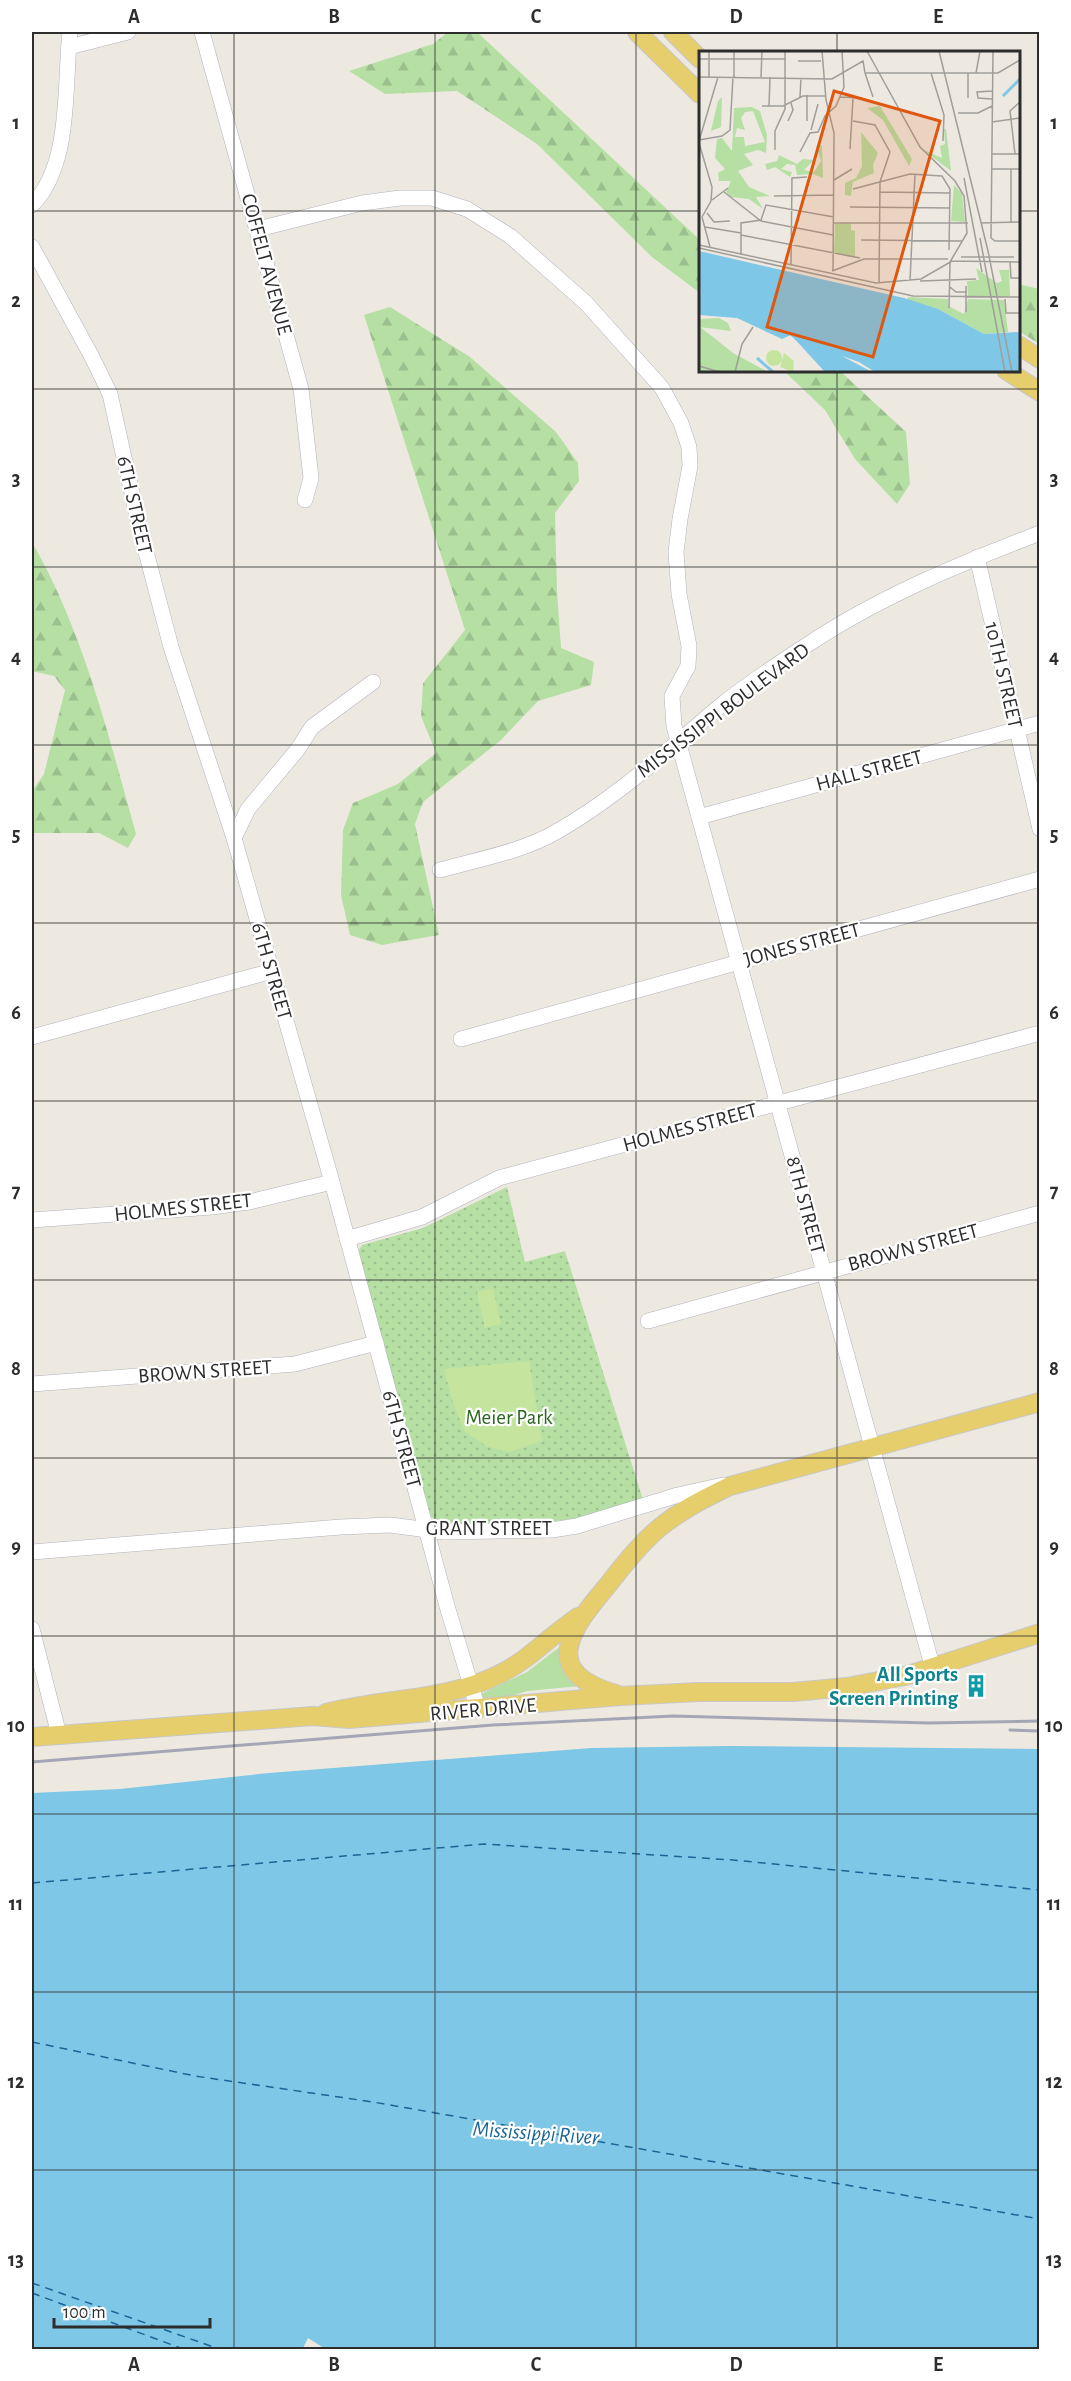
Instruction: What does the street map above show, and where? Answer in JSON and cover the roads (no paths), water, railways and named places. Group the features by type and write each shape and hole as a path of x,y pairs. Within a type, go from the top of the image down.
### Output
{"main road":[{"path":"637,32 699,93"},
{"path":"673,32 699,57"},
{"path":"1020,346 1040,359"},
{"path":"1009,372 1040,392"},
{"name":"GRANT STREET","path":"772,1474 1040,1402"},
{"path":"620,1696 594,1688 583,1681 571,1664 568,1654 571,1636 584,1613 635,1552 660,1528 691,1506 730,1486 772,1474"},
{"path":"313,1716 350,1706 449,1691 471,1685 499,1674 531,1655 584,1613"},
{"name":"RIVER DRIVE","path":"32,1737 313,1716 349,1719 620,1696 699,1692 792,1692 847,1687 905,1676 1040,1633"}],"street":[{"path":"32,205 50,179 61,140 70,39 128,32"},
{"name":"COFFELT AVENUE","path":"202,32 301,388 311,478 305,500"},
{"name":"8TH STREET","path":"258,229 362,203 400,198 432,198 467,209 510,236 586,303 662,388 681,423 689,447 690,466 676,552 679,594 689,646 688,666 672,696 674,726 933,1668"},
{"name":"6TH STREET","path":"32,247 110,394 139,525 168,636 234,838 478,1709"},
{"name":"MISSISSIPPI BOULEVARD","path":"440,870 523,847 555,833 626,784 728,700 843,622 927,579 1040,533"},
{"name":"10TH STREET","path":"977,557 1040,829"},
{"path":"234,838 248,809 298,748 312,727 373,682"},
{"name":"HALL STREET","path":"699,817 1040,723"},
{"name":"JONES STREET","path":"461,1039 1040,879"},
{"path":"32,1038 272,971"},
{"name":"HOLMES STREET","path":"347,1239 422,1217 499,1178 1040,1033"},
{"name":"HOLMES STREET","path":"32,1220 212,1207 269,1198 332,1182"},
{"name":"BROWN STREET","path":"648,1322 1040,1213"},
{"name":"BROWN STREET","path":"32,1384 295,1365 376,1343"},
{"name":"GRANT STREET","path":"32,1552 340,1527 390,1525 444,1532 552,1530 577,1526 678,1495 772,1474"},
{"path":"32,1629 60,1735"}],"water":[{"name":"Mississippi River","path":"728,1746 1039,1749 1039,2349 327,2350 308,2338 302,2350 32,2349 32,1793 120,1789 269,1773 591,1748"}],"railway":[{"path":"32,1762 493,1725 673,1716 929,1723 1040,1721"},
{"path":"1010,1730 1040,1731"}],"place":[{"name":"All Sports Screen Printing","path":"976,1686"}],"park label":[{"name":"Meier Park","path":"509,1417"}]}
